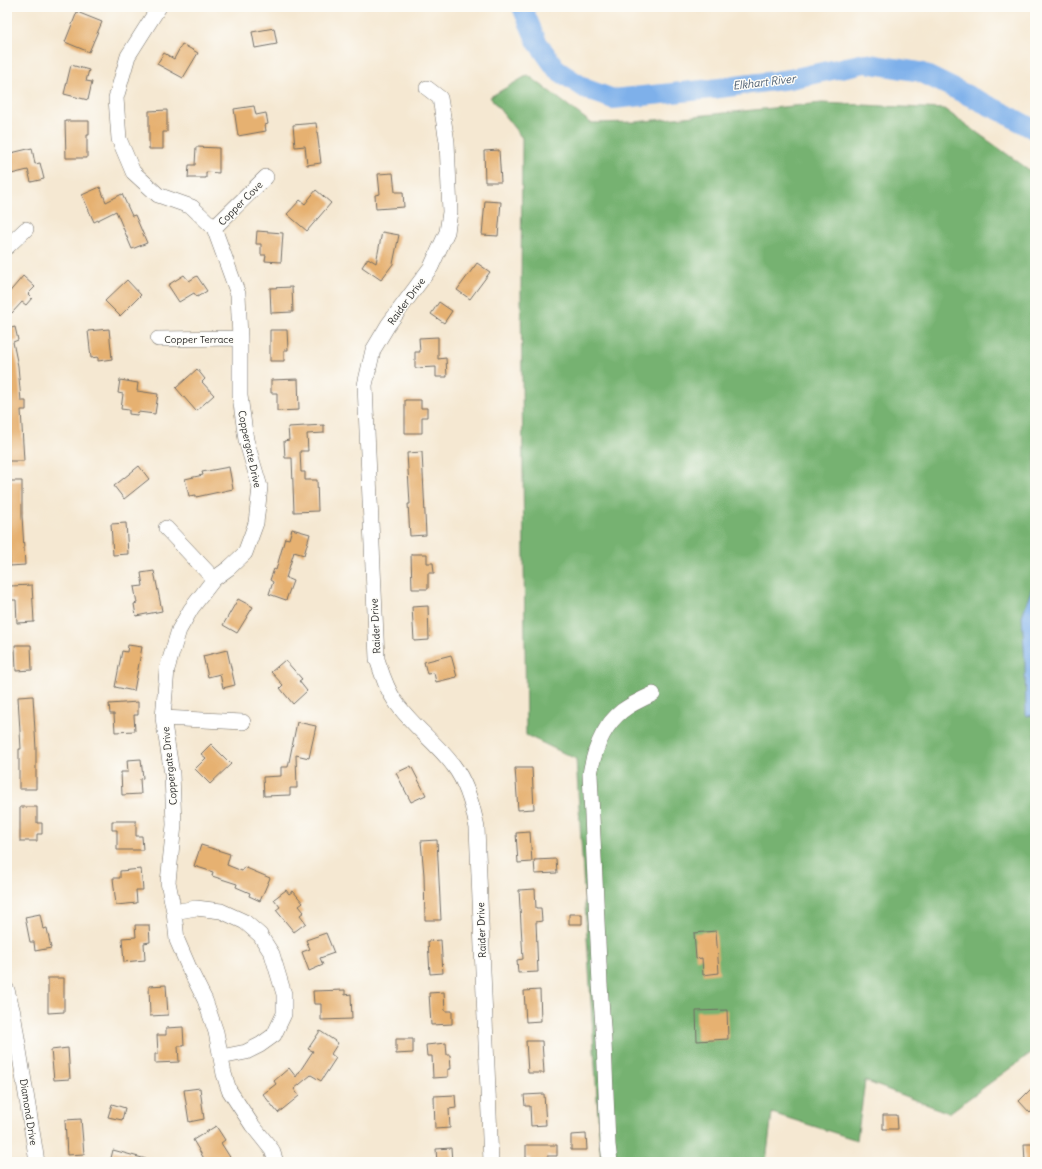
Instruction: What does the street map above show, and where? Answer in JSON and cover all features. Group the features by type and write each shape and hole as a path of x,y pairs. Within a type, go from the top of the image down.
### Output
{"street":[{"name":"Coppergate Drive","path":"159,7 128,56 116,98 119,139 134,172 143,181 158,195 192,207 214,228 238,294 240,396 246,440 260,487 256,523 245,553 229,568 214,579 191,609 179,630 167,669 163,718 172,774 174,825 168,882 174,912 176,940 205,1000 216,1032 224,1074 229,1090 252,1125 272,1150 276,1162"},
{"name":"Raider Drive","path":"427,88 440,98 447,142 450,212 447,232 431,267 388,325 373,350 365,384 377,659 384,680 395,702 453,765 466,787 474,808 477,836 491,1162"},
{"name":"Copper Cove","path":"214,228 266,177"},
{"path":"7,247 26,229"},
{"name":"Copper Terrace","path":"158,339 240,338"},
{"path":"166,528 214,579"},
{"path":"610,1162 590,774 592,761 603,733 622,711 653,694"},
{"path":"163,718 243,722"},
{"path":"174,912 196,908 222,911 245,922 260,935 272,954 284,994 284,1014 274,1035 260,1045 246,1052 221,1057"},
{"name":"Diamond Drive","path":"7,990 13,1014 37,1162"}],"green space":[{"path":"528,75 591,123 635,122 822,103 944,109 1035,174 1035,804 1032,808 1035,827 1035,1050 949,1113 865,1081 857,1140 772,1113 766,1162 601,1162 576,759 526,735 521,291 522,138 490,97"}],"water":[{"path":"1035,579 1035,715 1026,716 1022,616"}],"building":[{"path":"77,12 102,22 89,52 65,42"},
{"path":"274,28 277,44 255,48 252,32"},
{"path":"182,44 198,53 183,78 157,64 164,53 174,59"},
{"path":"71,65 89,70 86,81 92,82 88,100 64,94"},
{"path":"254,106 256,115 266,113 268,124 265,125 266,131 238,136 234,109"},
{"path":"167,110 167,132 163,132 163,149 149,149 149,111"},
{"path":"65,121 89,121 89,135 87,135 87,158 66,158"},
{"path":"316,123 321,163 307,165 305,146 295,147 293,125"},
{"path":"196,147 219,148 219,173 206,172 206,178 188,178 189,165 195,165"},
{"path":"32,148 35,164 40,163 44,179 31,182 28,170 7,175 7,154"},
{"path":"499,150 501,182 485,182 484,151"},
{"path":"393,173 395,192 403,192 404,207 376,209 375,195 380,194 378,174"},
{"path":"100,187 106,202 122,194 132,216 135,215 147,243 132,249 116,211 94,222 82,195"},
{"path":"316,190 331,203 307,231 287,214 300,200 305,204"},
{"path":"485,201 501,202 498,236 482,235"},
{"path":"257,231 283,233 281,262 265,261 266,255 261,255 261,244 256,244"},
{"path":"382,232 399,235 393,264 381,280 362,267 368,258 376,263"},
{"path":"477,263 490,272 470,299 457,290"},
{"path":"184,275 189,281 197,276 207,291 197,297 194,293 179,302 168,285"},
{"path":"23,276 35,287 28,294 32,298 26,305 22,302 12,313 7,309 7,295"},
{"path":"127,280 141,295 120,316 105,301"},
{"path":"292,287 293,312 271,313 270,288"},
{"path":"439,302 452,311 444,323 431,314"},
{"path":"15,327 18,340 13,342 18,366 21,401 26,401 26,410 21,410 24,461 7,461 7,329"},
{"path":"109,329 112,359 98,361 98,357 91,358 88,331"},
{"path":"270,330 287,330 288,350 284,350 284,361 270,361"},
{"path":"438,337 438,359 446,358 447,377 436,377 436,367 415,368 415,352 420,352 419,338"},
{"path":"197,369 205,379 202,382 214,395 196,411 176,388"},
{"path":"298,379 299,410 277,411 277,393 271,393 271,380"},
{"path":"120,380 138,383 137,391 158,394 155,414 138,412 137,415 129,414 129,410 121,409 123,394 118,393"},
{"path":"405,400 421,400 421,408 427,408 427,417 422,417 422,433 405,433"},
{"path":"324,425 324,433 307,434 308,451 300,451 301,472 305,472 305,480 317,480 318,511 294,512 292,458 285,458 284,441 289,440 288,427"},
{"path":"422,452 426,535 410,536 407,453"},
{"path":"139,466 149,479 124,499 114,486"},
{"path":"229,467 233,489 196,497 196,495 189,496 185,479 203,475 202,472"},
{"path":"7,481 22,481 22,516 25,565 10,566"},
{"path":"126,523 128,554 113,555 111,524"},
{"path":"292,529 310,534 304,555 294,552 286,578 293,581 286,600 269,594 273,582 270,580 274,569 276,570 285,538 289,539"},
{"path":"411,554 427,554 427,563 433,563 434,573 428,573 428,589 412,589"},
{"path":"154,571 162,611 136,616 134,604 137,603 134,587 143,586 141,573"},
{"path":"32,585 34,622 17,623 16,600 11,600 10,586"},
{"path":"238,599 253,607 237,633 223,625"},
{"path":"428,606 429,640 414,641 412,607"},
{"path":"15,645 31,645 32,670 16,671"},
{"path":"128,645 142,647 134,691 115,687 122,651 127,652"},
{"path":"227,650 235,685 223,688 220,674 208,677 203,656"},
{"path":"451,655 457,677 436,682 434,673 427,674 424,662"},
{"path":"285,660 302,679 299,681 307,691 293,704 280,688 283,685 271,672"},
{"path":"33,696 36,749 36,789 19,789 19,749 21,749 18,697"},
{"path":"138,702 138,715 134,715 135,731 115,732 114,714 110,714 109,704"},
{"path":"297,722 316,726 309,758 296,755 297,788 290,788 290,795 264,796 263,777 281,776 281,767 288,767"},
{"path":"211,744 231,764 210,784 195,769 206,758 201,754"},
{"path":"141,759 143,778 140,779 141,794 122,795 121,772 128,772 127,760"},
{"path":"411,766 426,795 411,802 396,773"},
{"path":"515,768 532,768 534,809 518,810"},
{"path":"20,807 37,807 37,823 42,823 42,834 37,834 37,841 20,841"},
{"path":"112,821 136,821 136,836 142,836 143,850 117,850 117,830 112,830"},
{"path":"530,832 532,862 518,863 516,833"},
{"path":"437,840 441,920 425,920 424,875 421,841"},
{"path":"201,845 230,854 227,865 242,871 244,867 270,878 260,901 249,896 250,893 236,887 237,884 212,876 213,872 194,866"},
{"path":"556,859 557,873 535,874 534,860"},
{"path":"141,869 143,890 136,890 137,903 116,905 113,878 120,878 120,871"},
{"path":"535,889 536,908 541,908 542,921 536,922 538,972 518,973 517,960 523,959 519,890"},
{"path":"286,890 289,894 293,891 303,903 299,906 304,912 300,915 306,923 294,932 276,910 280,907 274,899"},
{"path":"40,914 43,929 47,928 51,948 35,951 34,942 30,942 25,917"},
{"path":"569,914 582,914 582,924 569,924"},
{"path":"135,925 149,925 150,942 144,943 145,960 124,962 122,938 136,937"},
{"path":"716,931 719,973 703,975 702,958 696,959 694,933"},
{"path":"326,933 334,953 320,958 323,965 309,971 302,952 310,949 306,940"},
{"path":"441,940 443,973 430,974 428,941"},
{"path":"48,978 64,978 64,1012 48,1013"},
{"path":"166,985 168,1015 150,1016 149,986"},
{"path":"345,990 345,995 351,994 352,1019 321,1020 321,1004 314,1004 313,991"},
{"path":"540,990 541,1021 526,1022 524,991"},
{"path":"444,992 445,1011 452,1011 452,1024 431,1025 429,993"},
{"path":"727,1010 728,1039 697,1041 696,1011"},
{"path":"183,1027 184,1046 178,1046 179,1062 155,1063 155,1054 158,1054 157,1035 166,1035 166,1028"},
{"path":"320,1031 338,1043 331,1054 336,1058 321,1081 311,1075 294,1089 299,1096 278,1113 263,1094 276,1084 274,1081 289,1068 296,1077 313,1051 308,1049"},
{"path":"396,1039 413,1039 413,1053 396,1054"},
{"path":"526,1041 542,1041 544,1073 528,1073"},
{"path":"446,1043 447,1055 450,1055 451,1069 448,1069 448,1077 433,1078 432,1056 427,1056 426,1045"},
{"path":"68,1048 70,1079 54,1080 51,1050"},
{"path":"1035,1085 1035,1108 1030,1113 1019,1101"},
{"path":"200,1088 204,1119 189,1122 184,1090"},
{"path":"544,1094 546,1125 531,1126 530,1106 525,1106 524,1095"},
{"path":"455,1095 456,1108 449,1109 450,1128 435,1129 434,1096"},
{"path":"112,1104 125,1108 122,1120 108,1117"},
{"path":"883,1115 897,1115 898,1129 883,1129"},
{"path":"81,1119 84,1154 67,1155 65,1120"},
{"path":"216,1126 225,1140 221,1143 233,1162 206,1162 193,1140"},
{"path":"586,1134 587,1150 571,1150 571,1135"},
{"path":"1024,1144 1035,1144 1035,1162 1025,1162"},
{"path":"526,1145 557,1145 557,1156 547,1156 548,1162 531,1162 531,1158 526,1158"},
{"path":"451,1148 452,1162 437,1162 436,1149"},
{"path":"113,1150 146,1159 146,1162 110,1162"}],"waterway":[{"name":"Elkhart River","path":"522,7 537,42 557,70 586,89 613,99 790,79 865,63 920,72 1004,113 1035,130"}]}
